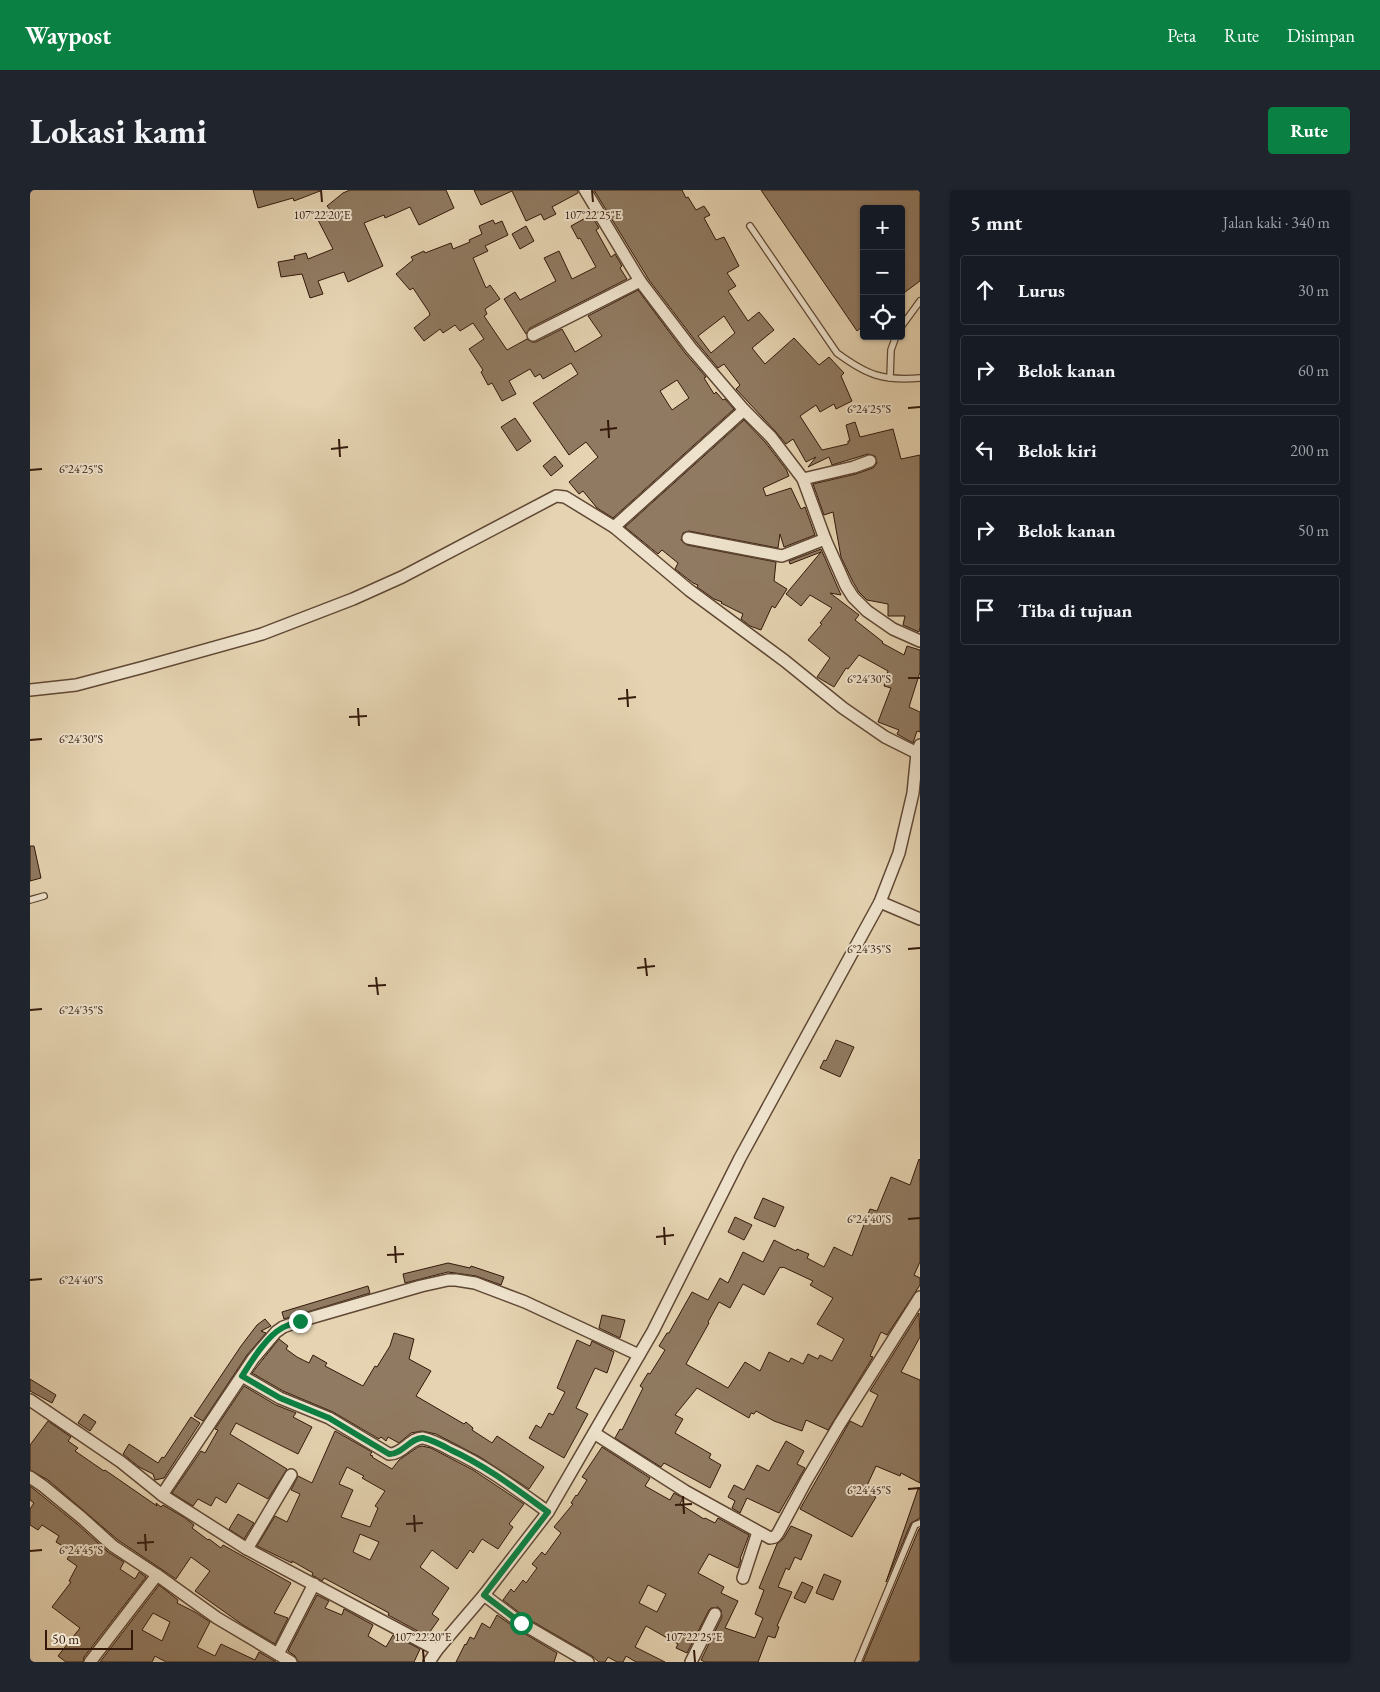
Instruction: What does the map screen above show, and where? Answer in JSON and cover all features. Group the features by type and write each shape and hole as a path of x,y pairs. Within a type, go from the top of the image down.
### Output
{"street":[{"path":"585,190 640,281 692,348 744,410 771,437 803,479 825,539 846,586 853,597 867,611 893,629 920,641"},
{"path":"533,335 640,281"},
{"path":"614,528 744,410"},
{"path":"803,479 870,461"},
{"path":"30,690 76,684 262,634 353,599 402,577 556,496 565,497 614,528 689,590 785,661 843,708 885,737 918,754 913,793 899,854 880,902 740,1158 680,1279 639,1355 548,1512 429,1662"},
{"path":"688,538 782,556 825,539"},
{"path":"880,902 920,919"},
{"path":"162,1495 253,1359 276,1332 283,1327 300,1321 448,1280 475,1283 500,1292 639,1355"},
{"path":"594,1433 685,1491 758,1532 770,1538 775,1537 839,1425 920,1297"},
{"path":"242,1376 280,1398 329,1418 389,1454 397,1453 418,1438 439,1444 495,1474 548,1512"},
{"path":"30,1400 121,1462 162,1495 247,1549 437,1650"},
{"path":"247,1549 291,1475"},
{"path":"30,1477 82,1518 113,1546 158,1575 217,1618 291,1662"},
{"path":"743,1578 758,1532"},
{"path":"90,1662 158,1575"},
{"path":"278,1654 314,1584"},
{"path":"484,1595 521,1623 588,1662"},
{"path":"691,1662 715,1614"}],"lane":[{"path":"750,226 837,353 856,367 877,376 900,379 920,378"},
{"path":"905,322 920,301"},
{"path":"890,378 890,358 895,340"},
{"path":"30,900 44,896"},
{"path":"858,1662 915,1525 920,1523"}],"building":[{"path":"253,190 320,191 294,201 293,198 258,208"},
{"path":"350,190 446,190 454,208 419,225 410,207 385,218 384,215 364,223 383,266 348,282 344,272 318,281 323,294 310,298 302,274 281,277 278,262 295,259 294,256 306,253 308,259 333,249 317,218 331,211 327,206 343,193"},
{"path":"474,190 578,190 578,193 552,207 556,214 544,220 541,214 526,221 512,191 481,205"},
{"path":"594,190 682,190 696,210 704,206 710,215 704,218 716,240 724,237 739,266 727,273 736,286 728,291 748,321 759,312 774,330 752,348 765,364 794,338 819,365 829,357 844,373 841,376 852,401 836,409 834,404 820,412 816,405 800,416 822,450 848,444 848,441 850,441 846,425 855,422 860,437 893,429 901,459 920,455 919,632 903,625 905,616 888,616 888,604 867,600 859,592 841,557 833,512 824,515 813,484 873,468 877,463 875,456 868,454 832,465 829,457 808,467 816,457 806,462 793,439 786,444 736,389 740,385 724,364 718,368 649,280","holes":["724,316 735,333 711,353 698,336"]},
{"path":"761,190 920,190 920,281 905,292 905,205 860,205 860,328 857,331"},
{"path":"591,215 599,228 596,230 611,257 615,254 622,266 620,268 627,279 530,328 526,334 504,299 515,292 520,300 556,281 544,258 559,251 572,279 596,267 571,226"},
{"path":"493,220 495,224 502,221 508,235 485,246 488,251 473,258 486,288 490,285 500,299 485,309 487,314 484,316 507,350 527,339 536,342 562,329 575,352 602,336 588,316 638,290 685,353 706,377 704,378 714,394 716,392 734,409 613,518 597,508 583,491 579,494 569,482 598,457 586,442 569,455 533,403 578,374 571,363 543,379 540,374 535,377 530,369 509,381 516,394 502,401 492,383 488,385 481,372 483,370 469,349 484,339 473,323 460,331 455,325 443,333 440,329 424,341 414,328 430,315 429,312 413,288 410,290 396,274 413,260 411,257 424,251 425,253 451,243 453,249 470,242 469,240 482,234 479,226","holes":["677,380 689,398 672,410 660,391"]},
{"path":"526,226 534,241 520,249 512,234"},
{"path":"515,418 531,441 517,451 501,427"},
{"path":"744,420 765,442 786,469 789,476 763,488 766,496 791,488 801,509 805,507 815,535 784,547 780,534 778,548 689,531 683,533 681,540 687,545 776,562 774,581 787,589 775,608 772,606 761,630 750,626 741,619 743,614 714,599 697,587 698,585 675,569 678,563 662,550 658,554 625,527"},
{"path":"555,456 563,466 551,476 543,466"},
{"path":"821,549 841,595 830,593 859,615 855,620 882,643 904,655 907,646 920,650 920,672 909,707 920,712 920,732 917,731 913,743 897,734 899,730 878,722 891,688 884,686 888,671 859,655 848,669 846,668 834,687 817,677 830,658 808,640 822,624 820,623 832,608 810,595 801,606 786,594 821,552 790,564 789,561"},
{"path":"30,846 34,846 41,878 30,881"},
{"path":"836,1040 854,1047 840,1077 820,1068 824,1060 826,1061"},
{"path":"919,1159 920,1262 914,1275 920,1278 920,1285 887,1335 881,1332 870,1356 873,1357 828,1430 806,1420 802,1431 774,1421 756,1411 754,1414 751,1413 749,1418 697,1388 675,1415 683,1419 675,1433 711,1454 709,1458 721,1465 710,1488 664,1463 661,1467 615,1438 620,1429 622,1430 643,1388 640,1386 665,1350 659,1346 667,1333 669,1333 692,1292 708,1300 720,1278 728,1283 743,1252 763,1262 774,1240 796,1251 797,1249 809,1254 807,1258 824,1267 834,1247 852,1256 870,1209 877,1211 891,1177 910,1185","holes":["780,1267 813,1281 810,1285 833,1298 817,1324 844,1339 832,1361 820,1355 818,1359 808,1354 803,1364 791,1358 789,1362 769,1352 760,1371 745,1362 728,1388 686,1364 719,1302 730,1308 743,1284 764,1295"]},
{"path":"763,1198 784,1207 775,1227 754,1218"},
{"path":"735,1217 752,1225 744,1240 728,1232"},
{"path":"448,1263 470,1268 471,1266 504,1277 501,1285 476,1276 448,1272 405,1283 403,1274"},
{"path":"368,1286 370,1293 284,1319 282,1312"},
{"path":"919,1313 920,1337 901,1372 920,1380 920,1483 901,1473 900,1476 876,1466 865,1490 876,1497 852,1537 800,1509 850,1421 862,1427 878,1395 870,1391"},
{"path":"602,1315 625,1320 620,1338 599,1328"},
{"path":"265,1319 271,1326 261,1331 266,1333 247,1355 203,1421 194,1416 241,1346 257,1325"},
{"path":"394,1333 414,1339 409,1359 431,1371 416,1396 464,1424 466,1422 473,1428 472,1430 492,1443 497,1436 544,1467 529,1489 480,1457 436,1434 422,1431 411,1433 399,1443 388,1437 386,1441 381,1437 379,1439 333,1412 283,1391 252,1373 279,1339 288,1346 286,1349 297,1357 309,1363 313,1355 327,1363 325,1366 363,1386 390,1346"},
{"path":"577,1340 590,1346 592,1341 614,1352 607,1373 595,1368 576,1408 588,1414 564,1458 529,1438 536,1425 541,1428 549,1413 553,1415 565,1392 557,1388"},
{"path":"30,1379 56,1395 52,1403 30,1391"},
{"path":"244,1386 276,1405 296,1413 293,1417 312,1427 298,1454 236,1423 230,1434 287,1469 268,1499 238,1483 226,1503 216,1497 211,1506 198,1499 193,1506 172,1493 201,1451 205,1453 218,1430 215,1429"},
{"path":"84,1414 96,1422 90,1431 78,1423"},
{"path":"191,1417 200,1423 164,1478 155,1480 153,1474 139,1467 123,1454 129,1444 158,1463 162,1457 164,1458"},
{"path":"48,1421 71,1437 68,1441 78,1448 75,1451 104,1471 157,1506 156,1503 161,1507 163,1505 185,1518 194,1525 192,1528 221,1548 223,1545 291,1583 274,1613 288,1618 275,1644 243,1625 195,1591 210,1571 191,1557 176,1579 118,1540 48,1480 30,1470 30,1445"},
{"path":"335,1431 372,1452 370,1455 372,1457 392,1469 399,1460 418,1447 431,1448 473,1470 524,1504 509,1524 513,1527 498,1549 482,1539 473,1553 470,1550 457,1569 432,1550 420,1567 449,1588 432,1614 439,1619 427,1636 324,1578 322,1581 312,1575 313,1573 292,1561 292,1563 257,1546 275,1516 287,1522 300,1494 291,1490 298,1476 312,1483","holes":["347,1467 385,1491 375,1506 378,1508 370,1527 341,1517 353,1490 339,1484","360,1534 379,1542 370,1560 353,1552"]},
{"path":"786,1441 804,1451 797,1464 805,1468 779,1513 747,1498 740,1513 732,1508 735,1501 728,1497 734,1485 744,1490 757,1465 769,1471"},
{"path":"602,1447 650,1478 645,1486 670,1500 674,1493 683,1498 680,1504 704,1519 715,1523 718,1518 749,1535 738,1568 709,1554 698,1573 724,1587 721,1593 738,1601 725,1628 755,1638 763,1618 755,1614 764,1590 759,1588 777,1544 784,1538 791,1526 812,1535 801,1560 795,1557 789,1570 786,1568 778,1587 792,1592 777,1626 779,1627 775,1638 768,1636 758,1662 705,1662 701,1660 722,1617 721,1610 718,1607 709,1610 687,1653 676,1648 678,1644 646,1626 635,1647 665,1662 636,1662 626,1656 623,1662 617,1662 608,1657 605,1662 599,1662 525,1617 503,1600 511,1589 514,1592 523,1580 526,1583 537,1568 532,1564 542,1552 545,1555 561,1533 554,1527 573,1504 571,1503 587,1480 582,1477","holes":["648,1585 666,1594 657,1612 639,1603"]},
{"path":"30,1486 108,1552 124,1562 120,1569 135,1579 139,1572 146,1577 84,1657 83,1662 66,1662 58,1656 80,1628 52,1607 71,1582 69,1581 77,1566 67,1559 72,1552 56,1542 59,1536 42,1525 38,1530 30,1525 30,1509 34,1503 30,1500"},
{"path":"918,1489 920,1489 920,1518 911,1523 886,1582"},
{"path":"238,1514 254,1523 244,1539 229,1529"},
{"path":"919,1529 920,1662 863,1662"},
{"path":"824,1574 841,1581 833,1600 816,1593"},
{"path":"802,1582 813,1587 805,1603 794,1598"},
{"path":"159,1585 178,1600 177,1603 210,1622 197,1647 215,1656 221,1644 255,1660 259,1652 276,1662 166,1662 155,1656 152,1662 100,1662","holes":["153,1613 170,1622 162,1641 142,1630"]},
{"path":"317,1595 329,1601 325,1608 342,1615 344,1609 373,1625 368,1636 386,1647 393,1635 420,1649 414,1662 298,1662 295,1656 288,1651"},
{"path":"497,1615 557,1653 554,1662 456,1662 465,1644 470,1637 474,1639 482,1623 490,1628"}],"route":[{"path":"300,1321 283,1327 276,1332 253,1359 242,1376 280,1398 329,1418 389,1454 397,1453 418,1438 439,1444 495,1474 548,1512 484,1595 521,1623"}]}
